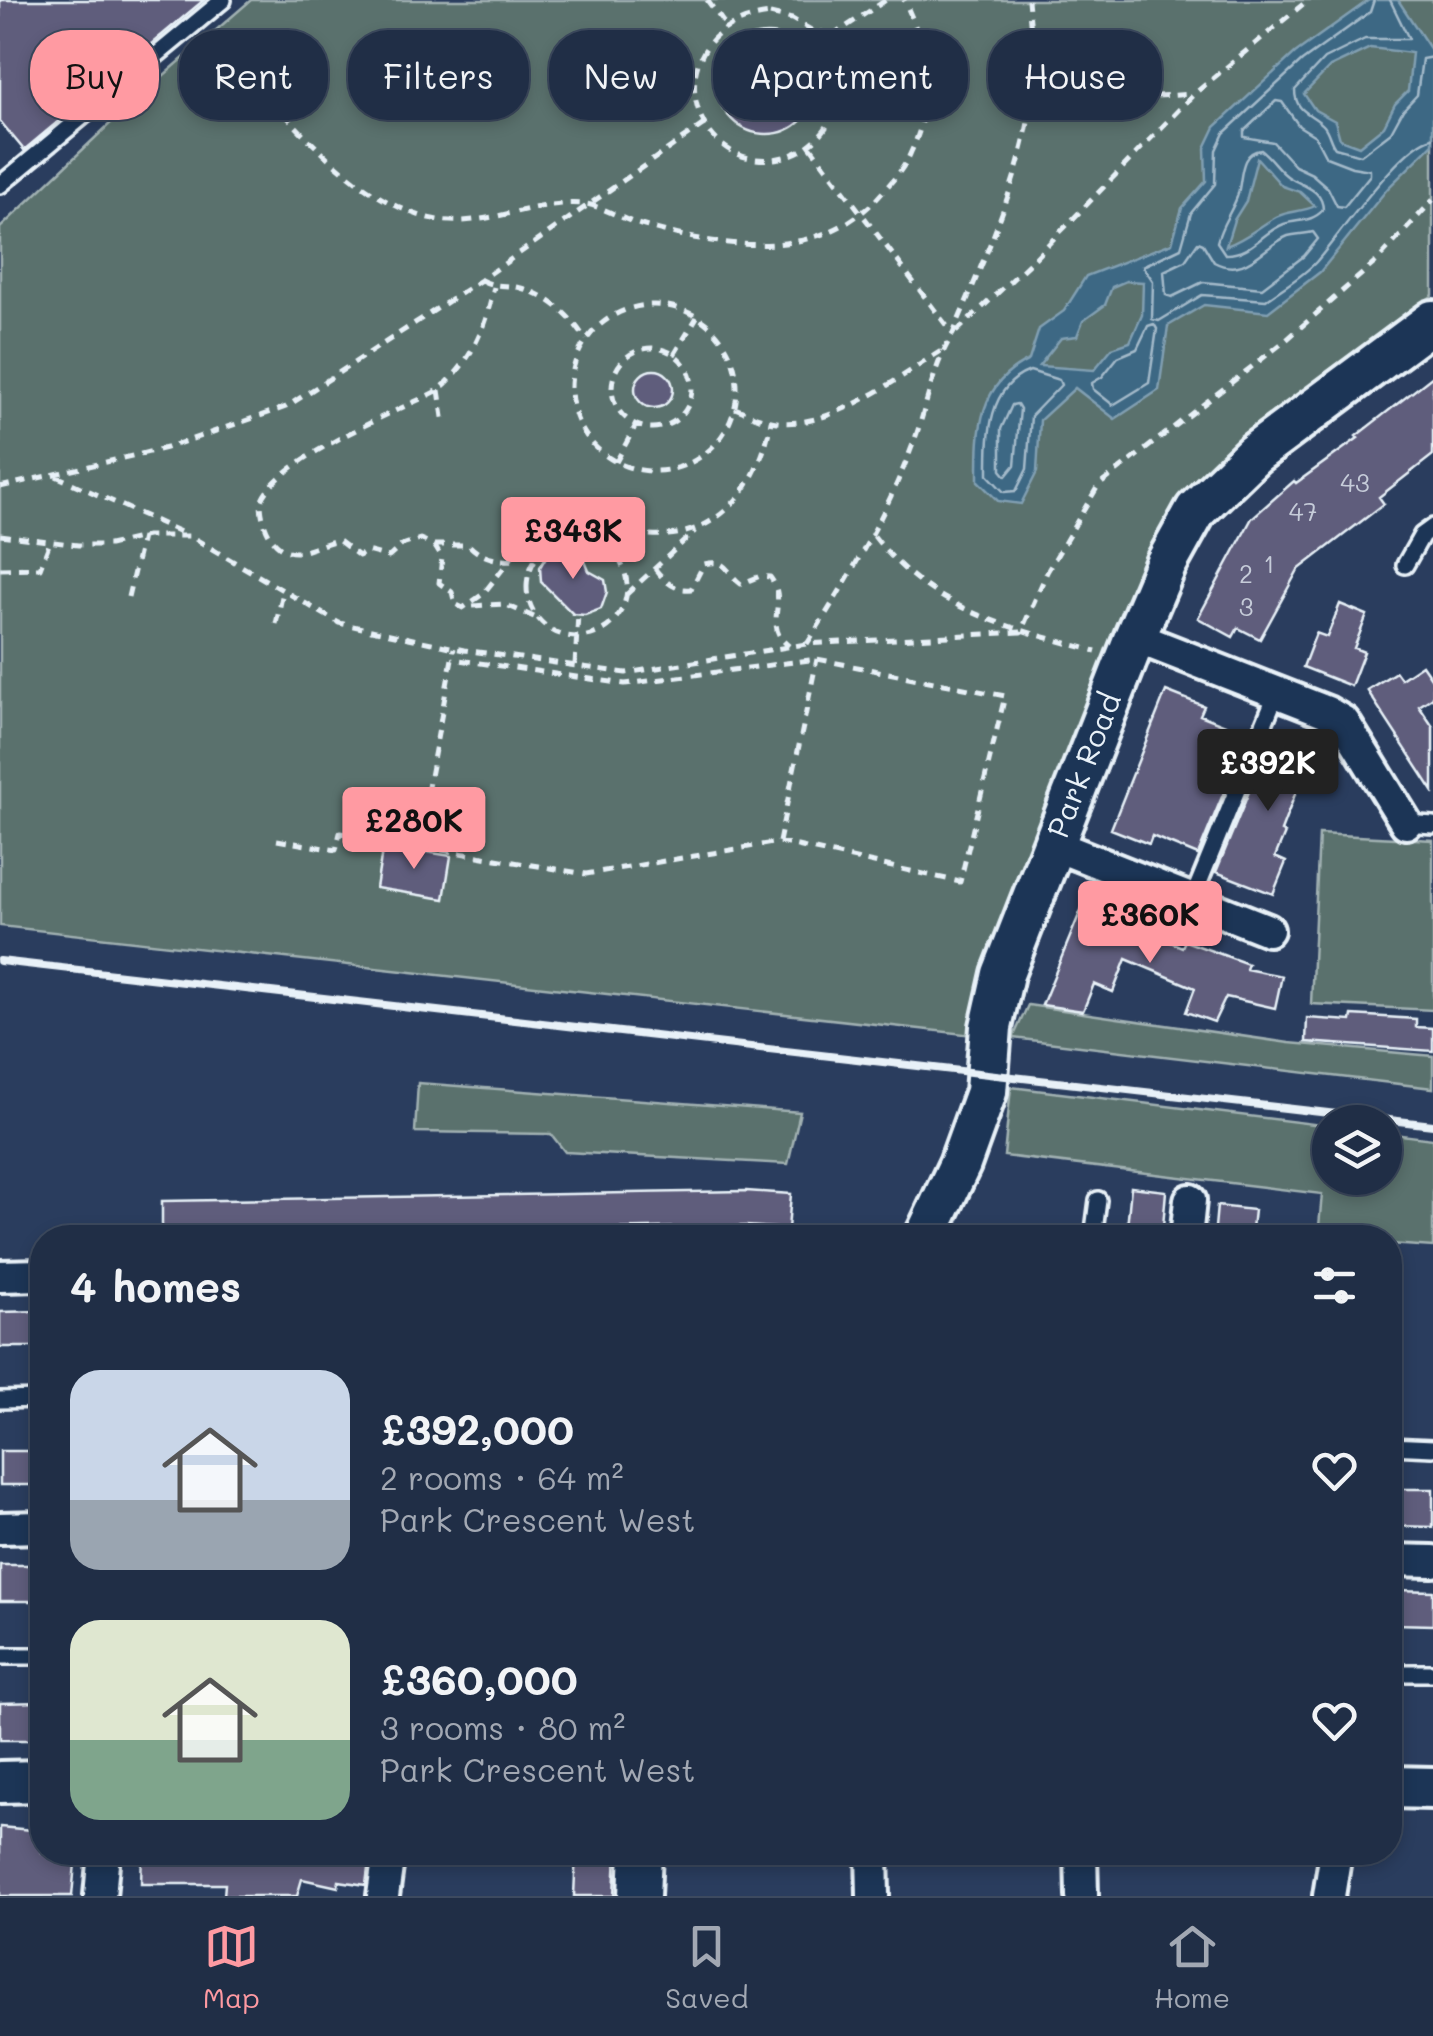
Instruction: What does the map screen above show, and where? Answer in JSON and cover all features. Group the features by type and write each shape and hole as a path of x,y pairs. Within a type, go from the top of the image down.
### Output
{"main road":[{"name":"Park Road","path":"931,1225 976,1124 986,1092 996,997 1130,649 1178,539 1196,510 1226,479 1433,320"},
{"path":"0,1782 30,1781"},
{"path":"1402,1787 1433,1788"},
{"path":"639,1896 640,1865"}],"street":[{"path":"1130,649 1277,692 1344,722 1420,824"},
{"path":"1054,846 1268,930"},
{"path":"1187,1225 1190,1200"},
{"path":"0,1276 30,1275"},
{"path":"0,1528 30,1527"},
{"path":"1402,1560 1433,1561"},
{"path":"100,1896 103,1865"},
{"path":"383,1896 388,1865"},
{"path":"872,1865 873,1896"},
{"path":"1081,1865 1082,1896"},
{"path":"1329,1896 1334,1865"}],"lane":[{"path":"0,186 222,0"},
{"path":"1405,566 1422,535 1433,526"},
{"path":"1192,900 1277,692"},
{"path":"1095,1225 1098,1200"},
{"path":"0,1400 30,1400"},
{"path":"1402,1447 1433,1448"},
{"path":"0,1656 30,1656"},
{"path":"1402,1674 1433,1673"}],"path":[{"path":"707,0 726,26"},
{"path":"841,30 886,0"},
{"path":"202,17 290,122 351,176 402,208 436,219 466,222 552,204 590,204 644,226 720,242 773,246 824,236 864,213 904,168 925,121 926,71 920,33 904,0"},
{"path":"1028,0 1031,30"},
{"path":"954,334 1034,259 1194,94 1308,0"},
{"path":"812,30 792,18 770,14 726,26 710,41 699,60 694,81 696,103 704,124 719,143 740,155 764,160 788,157 810,146 830,120"},
{"path":"1162,96 1194,94"},
{"path":"806,644 874,536 913,443 944,350 954,334 1002,211 1027,120"},
{"path":"0,487 166,448 286,407 481,280 704,124"},
{"path":"810,146 954,334"},
{"path":"1021,632 1047,572 1098,486 1298,329 1378,260 1433,200"},
{"path":"481,280 494,287 518,287 552,301 586,340"},
{"path":"494,287 476,347 456,375 438,390 310,455 275,480 261,503 269,534 284,549 296,552 338,540 359,556 367,551 389,557 402,545 420,539 434,544 470,546 487,557 510,560"},
{"path":"668,306 697,317 714,330 730,357 737,388 726,432 709,451 688,465 651,471 615,462 596,448 582,430 573,408 573,373 586,340 609,319 637,307 668,306"},
{"path":"674,355 697,317"},
{"path":"643,349 662,349 674,355 687,370 691,382 687,407 668,424 655,428 636,425 620,412 614,401 614,374 621,363 643,349"},
{"path":"735,408 786,423 831,414 944,350"},
{"path":"438,390 444,424"},
{"path":"627,594 698,529 724,514 747,486 767,444 770,421"},
{"path":"615,462 636,425"},
{"path":"55,476 190,536 339,623 454,648 626,672 806,644 1021,632 1130,649"},
{"path":"470,606 510,560 524,535 540,522 590,518 629,532 658,536 698,529"},
{"path":"0,544 1,536 109,545 142,538 190,536"},
{"path":"874,536 896,564 933,593 1021,632"},
{"path":"128,597 142,538"},
{"path":"434,544 442,558 439,583 452,592 455,604 463,608 504,604 519,608 554,632 576,637 600,632 622,609 627,594 621,562 611,550 598,541 566,538 540,553 531,566 528,596 542,623"},
{"path":"0,569 40,568 50,542"},
{"path":"655,569 666,582 684,590 691,589 704,564 714,562 731,569 741,584 760,576 770,577 780,592 776,628 780,638 792,647"},
{"path":"276,624 283,592"},
{"path":"575,665 578,614"},
{"path":"417,846 454,648"},
{"path":"277,840 336,850 340,833 586,874 779,842 960,882 1005,696 817,659 625,684 452,659"},
{"path":"779,842 817,659"}],"green space":[{"path":"251,0 1433,0 1433,295 1252,432 1195,488 973,1035 0,926 0,228 114,120 159,120 159,79 179,62 179,120 328,120 328,30 216,30"},
{"path":"1319,834 1433,840 1433,1010 1311,1004"},
{"path":"1028,1005 1289,1043 1433,1056 1433,1088 1013,1038"},
{"path":"418,1083 800,1112 788,1164 565,1152 551,1134 415,1132"},
{"path":"1011,1087 1312,1124 1312,1193 1004,1156"},
{"path":"1402,1135 1433,1139 1433,1247 1402,1245 1402,1225 1319,1225 1322,1195 1402,1195"}],"water":[{"path":"1369,0 1398,0 1433,53 1433,144 1388,188 1320,272 1268,312 1204,305 1168,326 1159,390 1115,419 1075,388 1040,420 1037,472 1021,504 998,501 978,481 980,427 999,382 1029,360 1039,329 1064,311 1086,276 1172,243 1182,208 1206,181 1205,148 1215,127 1295,53","holes":["1370,48 1412,53 1408,91 1395,104 1384,126 1359,146 1340,139 1335,121 1315,110 1304,94 1330,67","1257,158 1282,186 1300,192 1315,206 1276,217 1226,246 1234,220 1246,201","1126,281 1143,282 1142,315 1130,342 1112,348 1094,370 1039,366 1061,338 1077,336 1083,321 1105,305 1112,287"]}],"building":[{"path":"0,0 204,0 159,38 159,30 30,30 30,120 60,120 24,150 0,121"},
{"path":"733,120 801,120 786,130 767,134 739,126"},
{"path":"654,370 668,375 673,389 668,403 654,408 640,403 635,389 640,375"},
{"path":"1433,376 1433,455 1379,497 1384,504 1298,570 1260,639 1238,628 1233,637 1198,618 1252,518 1294,481 1358,438"},
{"path":"573,548 583,556 589,571 605,580 607,592 601,609 585,615 573,614 541,582 540,567 549,552"},
{"path":"1340,604 1367,615 1354,648 1364,652 1351,686 1303,667 1316,633 1327,637"},
{"path":"1422,665 1433,681 1433,697 1419,706 1433,727 1433,791 1367,690 1396,672 1401,679"},
{"path":"1166,691 1204,706 1200,715 1248,734 1198,855 1152,836 1149,844 1111,829"},
{"path":"1274,731 1321,750 1307,784 1300,781 1281,831 1285,833 1275,857 1286,862 1273,894 1216,872"},
{"path":"383,845 451,856 444,899 376,888"},
{"path":"1086,898 1124,913 1120,921 1182,947 1185,941 1248,964 1246,969 1282,976 1275,1008 1226,997 1214,1022 1186,1012 1195,988 1126,959 1113,992 1094,984 1083,1011 1042,1005"},
{"path":"1352,1015 1416,1019 1416,1027 1433,1028 1433,1051 1306,1042 1307,1018 1351,1021"},
{"path":"1131,1187 1166,1191 1163,1225 1127,1225"},
{"path":"746,1191 791,1194 788,1225 162,1225 162,1201"},
{"path":"1217,1206 1254,1210 1252,1225 1215,1225"},
{"path":"30,1311 30,1347 0,1347 0,1312"},
{"path":"0,1451 30,1451 30,1485 0,1485"},
{"path":"1402,1489 1433,1489 1433,1527 1402,1526"},
{"path":"0,1565 30,1565 30,1601 0,1601"},
{"path":"1402,1590 1433,1591 1433,1625 1402,1624"},
{"path":"30,1702 30,1740 0,1740 0,1703"},
{"path":"0,1827 30,1830 30,1865 75,1865 72,1896 0,1896"},
{"path":"142,1865 368,1865 366,1885 339,1881 338,1887 302,1879 297,1896 224,1896 225,1884 141,1884"},
{"path":"575,1865 615,1865 614,1896 574,1896"}],"railway":[{"path":"0,961 1433,1125"}]}
